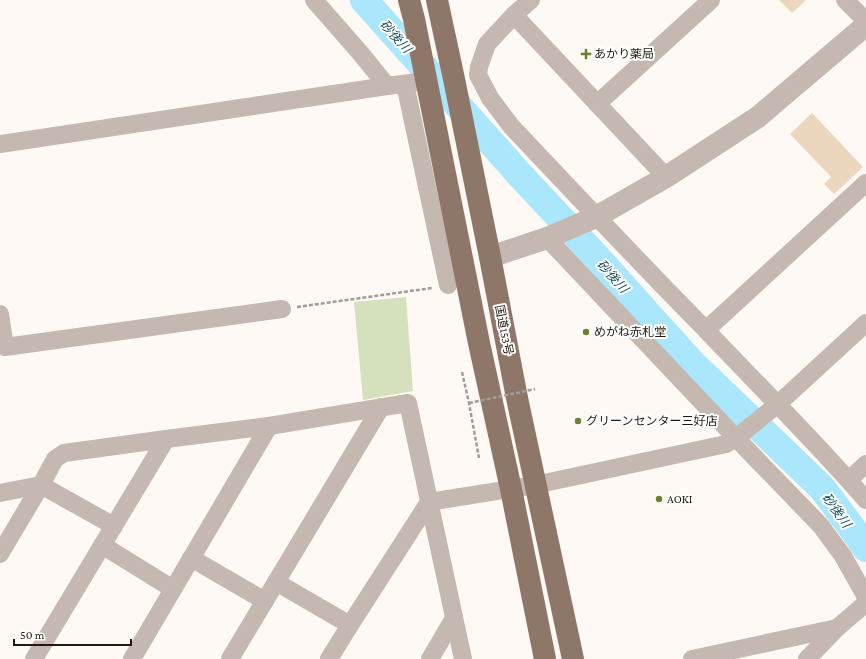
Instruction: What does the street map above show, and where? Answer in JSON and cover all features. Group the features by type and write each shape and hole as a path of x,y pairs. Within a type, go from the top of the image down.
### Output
{"highway":[{"path":"409,0 416,82 479,343 511,489 545,659"},
{"name":"国道153号","path":"436,0 454,79 517,398 573,659"}],"street":[{"path":"314,0 387,86"},
{"path":"531,0 514,15 487,44 479,67 478,75 490,98 511,126 778,404 866,500"},
{"path":"597,104 711,0"},
{"path":"846,0 866,22"},
{"path":"514,15 666,177"},
{"path":"490,257 548,238 596,216 666,177 758,117 866,25"},
{"path":"454,79 478,75"},
{"path":"0,144 416,82 448,284"},
{"path":"706,330 866,183"},
{"path":"548,238 821,526 843,556 866,597"},
{"path":"0,314 2,348 282,308"},
{"path":"329,659 429,502 511,489 726,444 736,438 778,404 866,323"},
{"path":"0,554 55,459 64,453 268,426 408,403 464,659"},
{"path":"230,659 381,407"},
{"path":"132,659 268,426"},
{"path":"34,659 166,439"},
{"path":"849,480 866,464"},
{"path":"0,493 41,485 114,526"},
{"path":"102,545 173,589"},
{"path":"191,558 265,601"},
{"path":"276,582 350,625"},
{"path":"806,659 837,628 866,603"},
{"path":"430,659 454,618"},
{"path":"692,659 837,628"}],"path":[{"path":"282,308 437,287 448,284"},
{"path":"462,372 479,458"},
{"path":"469,403 535,389"}],"green space":[{"path":"406,297 413,391 363,400 354,302"}],"building":[{"path":"779,0 806,0 792,13"},
{"path":"812,113 863,167 834,194 824,184 831,177 790,134"}],"waterway":[{"name":"砂後川","path":"364,0 520,175 593,253 692,363 822,488 866,548"}],"place":[{"name":"あかり薬局","path":"586,54"},
{"name":"めがね赤札堂","path":"586,332"},
{"name":"グリーンセンター三好店","path":"578,421"},
{"name":"AOKI","path":"659,499"}]}
